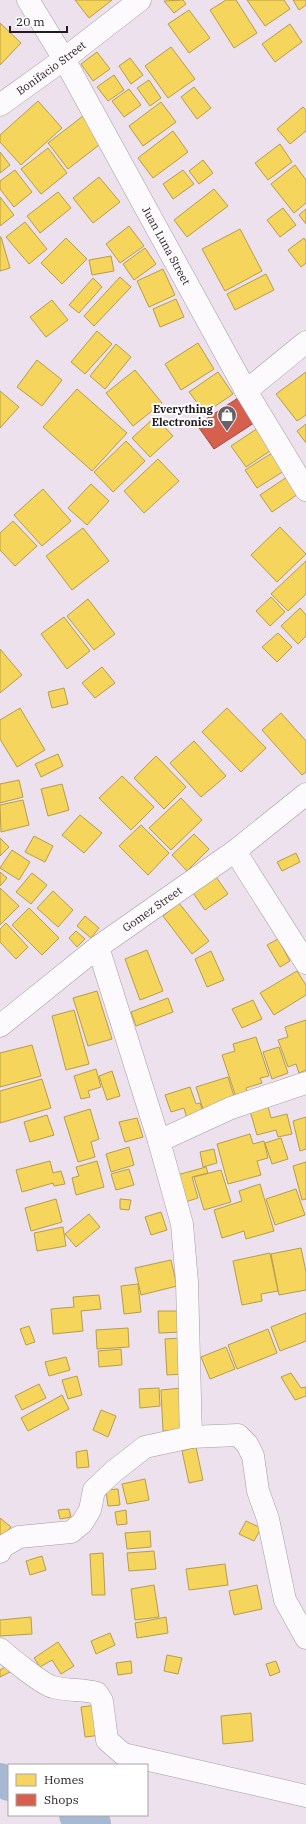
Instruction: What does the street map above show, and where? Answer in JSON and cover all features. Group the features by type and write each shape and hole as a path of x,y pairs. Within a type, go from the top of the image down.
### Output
{"street":[{"name":"Juan Luna Street","path":"28,0 64,59 246,391 306,490"},
{"name":"Bonifacio Street","path":"0,105 64,59 140,0"},
{"path":"246,391 306,342"},
{"name":"Gomez Street","path":"0,1026 98,946 235,850 306,794"},
{"path":"235,850 306,963"},
{"path":"98,946 159,1141 182,1224 187,1282 191,1437"},
{"path":"159,1141 231,1108 306,1082"},
{"path":"0,1552 2,1547 19,1538 71,1532 82,1523 90,1510 94,1490 145,1447 191,1437 238,1435 247,1444 253,1456 258,1491 268,1519 285,1600 306,1638"},
{"path":"0,1649 15,1662 52,1687 84,1689 97,1693 102,1701 107,1740 123,1754 306,1796"}],"building: Homes":[{"path":"75,0 112,0 89,18"},
{"path":"183,0 186,4 174,13 164,1"},
{"path":"226,0 236,0 257,33 234,48 210,10"},
{"path":"247,0 284,0 290,9 265,26"},
{"path":"293,0 306,0 306,5 299,10"},
{"path":"189,10 210,38 189,53 168,24"},
{"path":"0,23 21,43 0,65"},
{"path":"290,24 302,42 275,62 262,44"},
{"path":"171,47 195,79 168,98 145,66"},
{"path":"97,52 110,69 93,81 81,64"},
{"path":"130,58 143,75 131,84 119,66"},
{"path":"114,75 124,90 108,101 97,87"},
{"path":"149,80 161,98 150,106 137,88"},
{"path":"194,87 211,108 197,119 181,97"},
{"path":"129,89 141,105 124,117 112,101"},
{"path":"38,101 62,128 21,165 0,142 0,135"},
{"path":"161,102 176,122 143,146 129,126"},
{"path":"303,107 306,110 306,131 290,144 277,129"},
{"path":"83,116 103,142 68,169 48,143"},
{"path":"173,131 188,152 153,178 138,158"},
{"path":"280,144 292,162 268,180 255,163"},
{"path":"48,148 67,173 41,194 21,169"},
{"path":"0,152 10,165 0,173"},
{"path":"203,160 213,173 199,184 189,171"},
{"path":"295,165 306,180 306,203 294,213 271,184"},
{"path":"15,170 32,192 14,207 0,189 0,181"},
{"path":"183,170 194,184 173,199 163,184"},
{"path":"99,177 120,202 93,223 73,198"},
{"path":"214,189 228,206 187,237 174,220"},
{"path":"58,192 71,208 40,233 27,216"},
{"path":"0,197 14,215 0,226"},
{"path":"283,208 296,225 280,237 267,220"},
{"path":"306,209 306,224 299,215"},
{"path":"25,222 47,249 29,264 6,237"},
{"path":"129,226 144,246 120,263 106,244"},
{"path":"240,229 262,271 225,291 202,249"},
{"path":"0,237 10,268 0,271"},
{"path":"66,238 87,259 62,284 41,263"},
{"path":"304,238 306,241 306,263 301,267 288,250"},
{"path":"145,248 156,264 134,280 123,264"},
{"path":"111,256 114,271 92,275 89,260"},
{"path":"163,269 175,295 149,307 137,281"},
{"path":"266,274 274,290 235,310 227,294"},
{"path":"120,277 131,287 94,326 84,316"},
{"path":"93,278 102,287 79,313 69,305"},
{"path":"176,299 184,317 160,327 153,309"},
{"path":"52,300 68,320 46,337 30,317"},
{"path":"97,331 112,344 85,374 71,362"},
{"path":"198,343 214,369 181,390 165,364"},
{"path":"116,344 131,357 105,389 90,376"},
{"path":"37,360 62,380 42,406 17,387"},
{"path":"135,370 162,403 133,426 106,393"},
{"path":"218,372 233,394 205,413 189,392"},
{"path":"306,372 306,415 297,421 276,394"},
{"path":"77,389 127,433 92,471 43,427"},
{"path":"0,391 19,407 0,428"},
{"path":"155,417 173,436 150,457 132,438"},
{"path":"306,424 306,443 297,431"},
{"path":"258,428 273,449 246,467 231,446"},
{"path":"126,441 145,461 113,492 94,472"},
{"path":"272,453 284,471 257,488 245,470"},
{"path":"158,459 179,481 144,513 124,491"},
{"path":"287,477 298,494 272,512 260,495"},
{"path":"91,484 109,501 87,525 68,508"},
{"path":"43,489 71,521 42,546 14,515"},
{"path":"13,521 37,546 15,566 0,550 0,533"},
{"path":"280,527 306,554 277,582 251,555"},
{"path":"83,528 109,561 72,590 46,556"},
{"path":"306,561 306,594 288,611 271,594"},
{"path":"271,597 285,612 270,626 256,611"},
{"path":"88,599 115,634 94,650 67,616"},
{"path":"300,608 306,615 306,636 298,644 281,626"},
{"path":"64,617 90,651 67,669 41,634"},
{"path":"278,633 292,647 277,662 262,647"},
{"path":"0,649 22,675 0,693"},
{"path":"102,667 115,683 95,698 82,683"},
{"path":"64,688 68,704 52,708 48,692"},
{"path":"20,708 45,750 17,767 0,739 0,720"},
{"path":"227,708 266,748 241,772 202,732"},
{"path":"281,713 306,741 306,772 302,775 262,730"},
{"path":"194,741 226,776 201,797 170,763"},
{"path":"58,754 63,766 41,777 35,764"},
{"path":"156,756 186,787 164,809 134,778"},
{"path":"122,776 154,807 131,830 99,798"},
{"path":"19,780 23,797 0,803 0,784"},
{"path":"62,784 69,810 48,816 41,789"},
{"path":"181,798 202,820 171,850 149,828"},
{"path":"23,800 29,825 1,832 0,805"},
{"path":"80,815 102,833 84,853 62,835"},
{"path":"141,825 169,853 148,875 119,846"},
{"path":"194,834 209,849 187,871 172,855"},
{"path":"34,836 53,846 45,862 25,852"},
{"path":"0,838 9,847 0,856"},
{"path":"12,850 30,862 19,880 0,868"},
{"path":"296,853 300,862 282,871 277,862"},
{"path":"0,872 7,878 0,886"},
{"path":"32,873 47,885 31,904 16,892"},
{"path":"216,877 228,894 205,910 193,893"},
{"path":"0,888 19,906 0,925"},
{"path":"53,891 73,910 58,927 37,908"},
{"path":"179,903 209,941 192,954 163,916"},
{"path":"29,908 59,938 42,955 12,925"},
{"path":"85,916 99,928 91,938 77,926"},
{"path":"6,923 28,947 16,959 0,942 0,929"},
{"path":"76,931 85,939 77,947 69,938"},
{"path":"278,939 290,961 280,967 267,945"},
{"path":"147,950 163,991 140,1000 125,959"},
{"path":"211,951 224,980 207,987 195,959"},
{"path":"297,971 306,985 306,995 274,1015 260,993"},
{"path":"97,991 112,1039 88,1046 73,998"},
{"path":"168,998 173,1012 136,1026 131,1012"},
{"path":"253,1000 262,1019 242,1028 232,1009"},
{"path":"74,1010 89,1064 66,1070 52,1016"},
{"path":"306,1020 306,1070 299,1073 296,1064 288,1067 278,1040 288,1037 285,1027"},
{"path":"256,1037 269,1076 260,1078 262,1083 246,1088 248,1096 237,1100 222,1055 235,1051 233,1044"},
{"path":"32,1045 41,1076 0,1087 0,1053"},
{"path":"279,1047 288,1073 272,1079 263,1052"},
{"path":"96,1069 101,1087 88,1091 90,1097 81,1099 74,1076"},
{"path":"112,1071 120,1096 107,1100 99,1076"},
{"path":"228,1077 235,1099 203,1109 196,1087"},
{"path":"42,1079 51,1108 0,1123 0,1091"},
{"path":"190,1087 196,1104 200,1103 204,1114 187,1119 184,1108 171,1112 165,1095"},
{"path":"268,1106 271,1118 287,1114 292,1134 278,1137 276,1130 257,1135 250,1111"},
{"path":"90,1109 99,1139 91,1142 95,1157 78,1162 64,1117"},
{"path":"47,1115 54,1135 30,1142 24,1122"},
{"path":"306,1117 306,1149 300,1151 293,1121"},
{"path":"137,1118 143,1137 125,1142 119,1122"},
{"path":"250,1134 253,1144 264,1141 268,1158 257,1161 261,1175 228,1184 217,1144"},
{"path":"281,1138 288,1159 272,1164 265,1143"},
{"path":"129,1147 134,1165 111,1172 106,1154"},
{"path":"214,1149 217,1163 203,1167 200,1152"},
{"path":"50,1161 53,1173 61,1171 65,1184 54,1186 53,1183 22,1192 16,1170"},
{"path":"97,1161 104,1187 76,1195 72,1178 79,1176 76,1167"},
{"path":"306,1162 306,1199 302,1200 293,1166"},
{"path":"206,1167 208,1173 192,1177 198,1198 185,1202 177,1175"},
{"path":"129,1169 134,1185 116,1190 111,1174"},
{"path":"221,1170 231,1202 204,1210 194,1177"},
{"path":"260,1184 274,1231 246,1239 244,1231 222,1238 214,1210 242,1201 239,1191"},
{"path":"296,1189 305,1215 275,1225 266,1199"},
{"path":"56,1199 62,1222 31,1231 25,1208"},
{"path":"120,1199 131,1200 129,1210 120,1209"},
{"path":"161,1212 167,1230 151,1235 145,1217"},
{"path":"89,1214 100,1227 76,1247 65,1234"},
{"path":"63,1227 66,1246 37,1251 34,1233"},
{"path":"301,1248 306,1272 306,1290 279,1295 271,1254"},
{"path":"270,1253 278,1291 261,1294 262,1301 242,1305 233,1261"},
{"path":"171,1260 177,1286 141,1295 135,1268"},
{"path":"138,1284 141,1312 124,1314 121,1286"},
{"path":"99,1295 101,1309 81,1311 83,1331 53,1334 51,1309 74,1307 73,1297"},
{"path":"158,1311 182,1311 182,1332 159,1333"},
{"path":"306,1313 306,1341 280,1351 271,1327"},
{"path":"29,1326 35,1342 26,1345 20,1329"},
{"path":"128,1328 129,1347 97,1349 96,1330"},
{"path":"268,1329 277,1353 237,1369 228,1345"},
{"path":"181,1338 183,1374 167,1375 165,1339"},
{"path":"226,1347 235,1369 210,1379 201,1357"},
{"path":"121,1349 122,1365 99,1367 98,1351"},
{"path":"66,1357 70,1370 49,1376 45,1362"},
{"path":"291,1373 301,1388 306,1387 306,1396 295,1400 281,1377"},
{"path":"77,1376 82,1395 68,1399 62,1380"},
{"path":"39,1384 46,1398 22,1410 15,1396"},
{"path":"159,1388 160,1406 140,1408 139,1389"},
{"path":"182,1388 185,1430 163,1431 161,1390"},
{"path":"62,1395 69,1409 28,1431 21,1418"},
{"path":"101,1410 116,1416 108,1437 93,1430"},
{"path":"196,1447 203,1480 189,1483 182,1451"},
{"path":"87,1450 89,1467 77,1468 76,1452"},
{"path":"145,1479 149,1500 127,1504 122,1484"},
{"path":"118,1489 120,1505 108,1506 106,1490"},
{"path":"69,1509 71,1517 60,1519 58,1510"},
{"path":"126,1510 127,1524 117,1525 115,1512"},
{"path":"0,1518 11,1527 0,1540"},
{"path":"246,1521 261,1528 254,1541 239,1534"},
{"path":"150,1531 151,1547 127,1549 125,1533"},
{"path":"154,1551 156,1569 129,1571 127,1553"},
{"path":"103,1553 105,1595 92,1595 90,1554"},
{"path":"42,1556 46,1570 30,1575 26,1561"},
{"path":"225,1564 228,1585 189,1590 186,1569"},
{"path":"154,1585 159,1617 135,1620 131,1589"},
{"path":"257,1585 262,1609 234,1615 229,1591"},
{"path":"31,1617 32,1634 0,1636 0,1620"},
{"path":"166,1617 168,1633 137,1638 135,1623"},
{"path":"110,1633 115,1645 96,1654 91,1641"},
{"path":"58,1642 74,1666 61,1674 52,1660 40,1667 34,1658"},
{"path":"167,1655 182,1658 178,1674 164,1671"},
{"path":"131,1661 132,1673 118,1675 116,1663"},
{"path":"276,1661 280,1672 270,1676 266,1664"},
{"path":"13,1663 16,1669 0,1677 0,1670"},
{"path":"97,1705 102,1735 85,1737 81,1707"},
{"path":"251,1713 253,1741 223,1744 221,1716"}],"building: Shops":[{"path":"241,396 257,421 214,449 197,425"}],"waterway":[{"path":"0,1780 8,1784"},
{"path":"78,1816 94,1824"}],"place":[{"name":"Everything Electronics","path":"227,432"}]}
